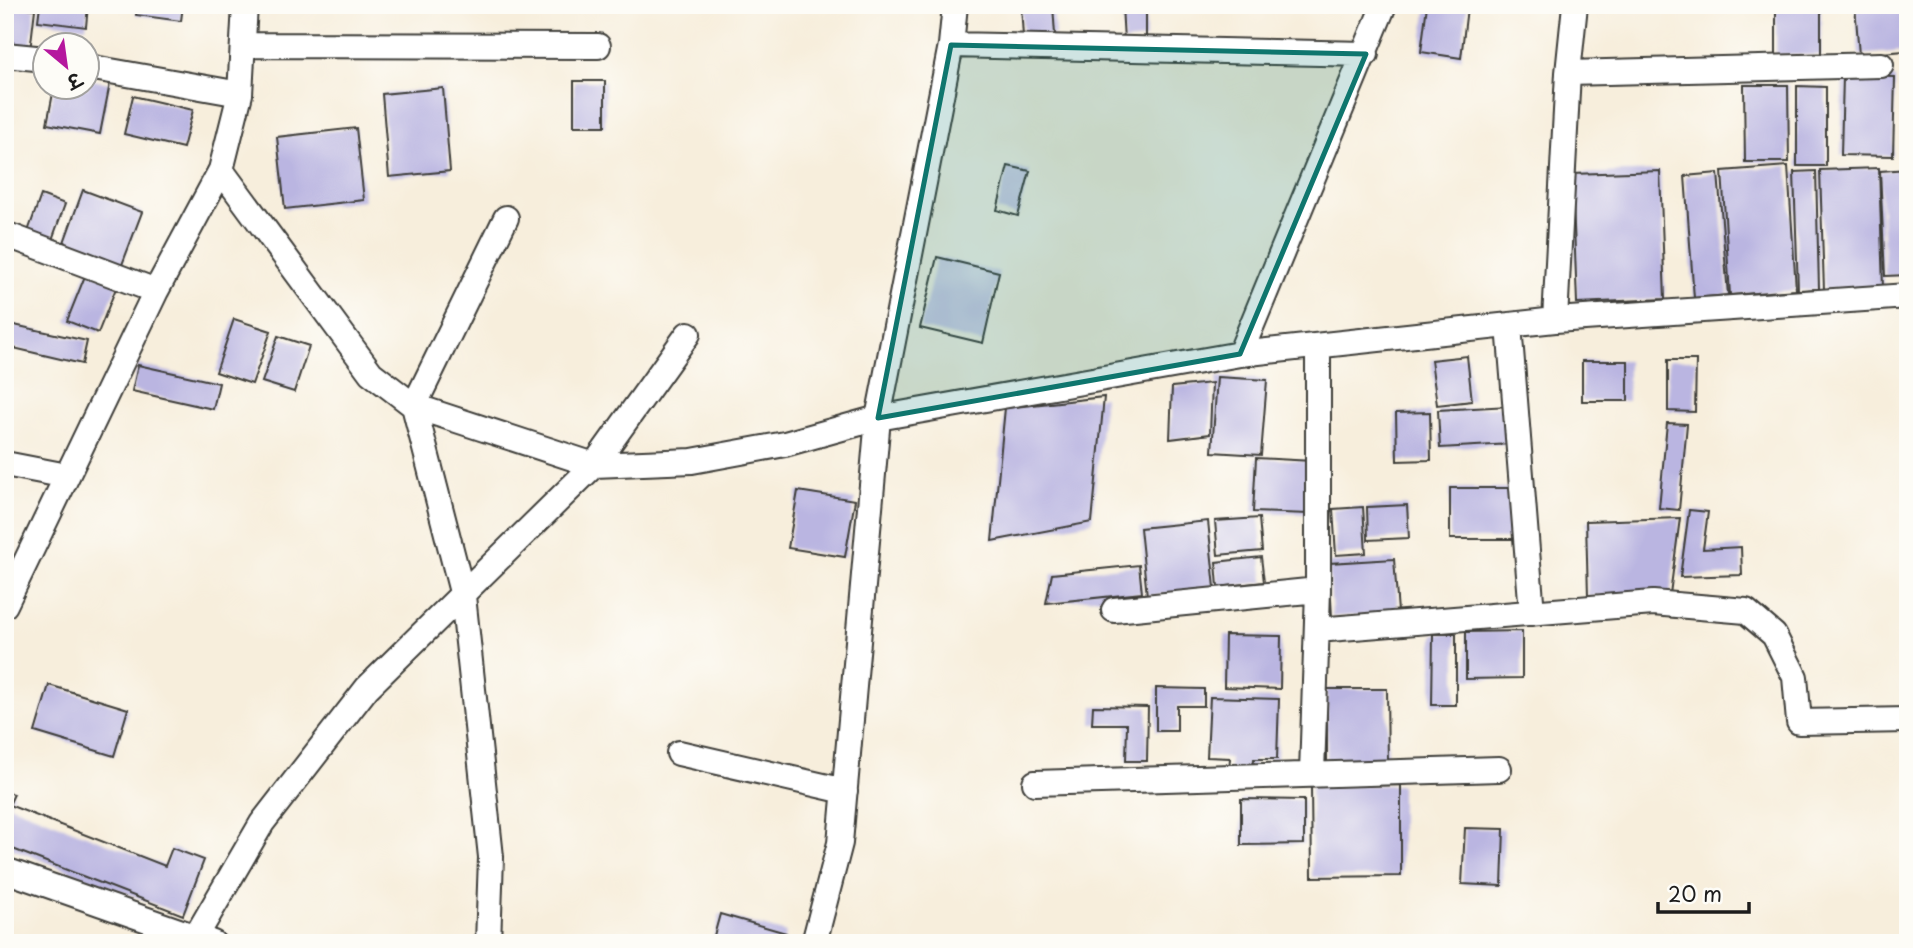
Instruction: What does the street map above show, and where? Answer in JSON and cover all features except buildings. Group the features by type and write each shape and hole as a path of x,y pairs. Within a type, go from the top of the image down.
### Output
{"street":[{"path":"6,602 156,291 221,170 240,94 245,5"},
{"path":"814,943 840,843 878,418 951,45 955,5"},
{"path":"1240,354 1384,5"},
{"path":"1555,320 1568,73 1575,5"},
{"path":"244,45 598,46"},
{"path":"951,45 1366,54"},
{"path":"5,55 32,58"},
{"path":"1568,73 1881,65"},
{"path":"102,69 240,94"},
{"path":"221,170 371,373 414,406 594,465 692,461 785,444 878,418 1240,354 1318,348 1555,320 1908,296"},
{"path":"488,943 491,857 463,596 414,406 506,218"},
{"path":"5,234 156,291"},
{"path":"1509,325 1532,613"},
{"path":"5,870 204,941 262,823 316,751 367,688 594,465 688,334"},
{"path":"1312,773 1318,590 1318,348"},
{"path":"5,464 67,476"},
{"path":"1114,610 1318,590"},
{"path":"1317,630 1653,603 1746,611 1774,635 1795,677 1799,722 1908,720"},
{"path":"679,753 845,791"},
{"path":"1035,783 1499,769"}],"highlighted area":[{"path":"951,45 1366,54 1240,354 878,418"}]}
